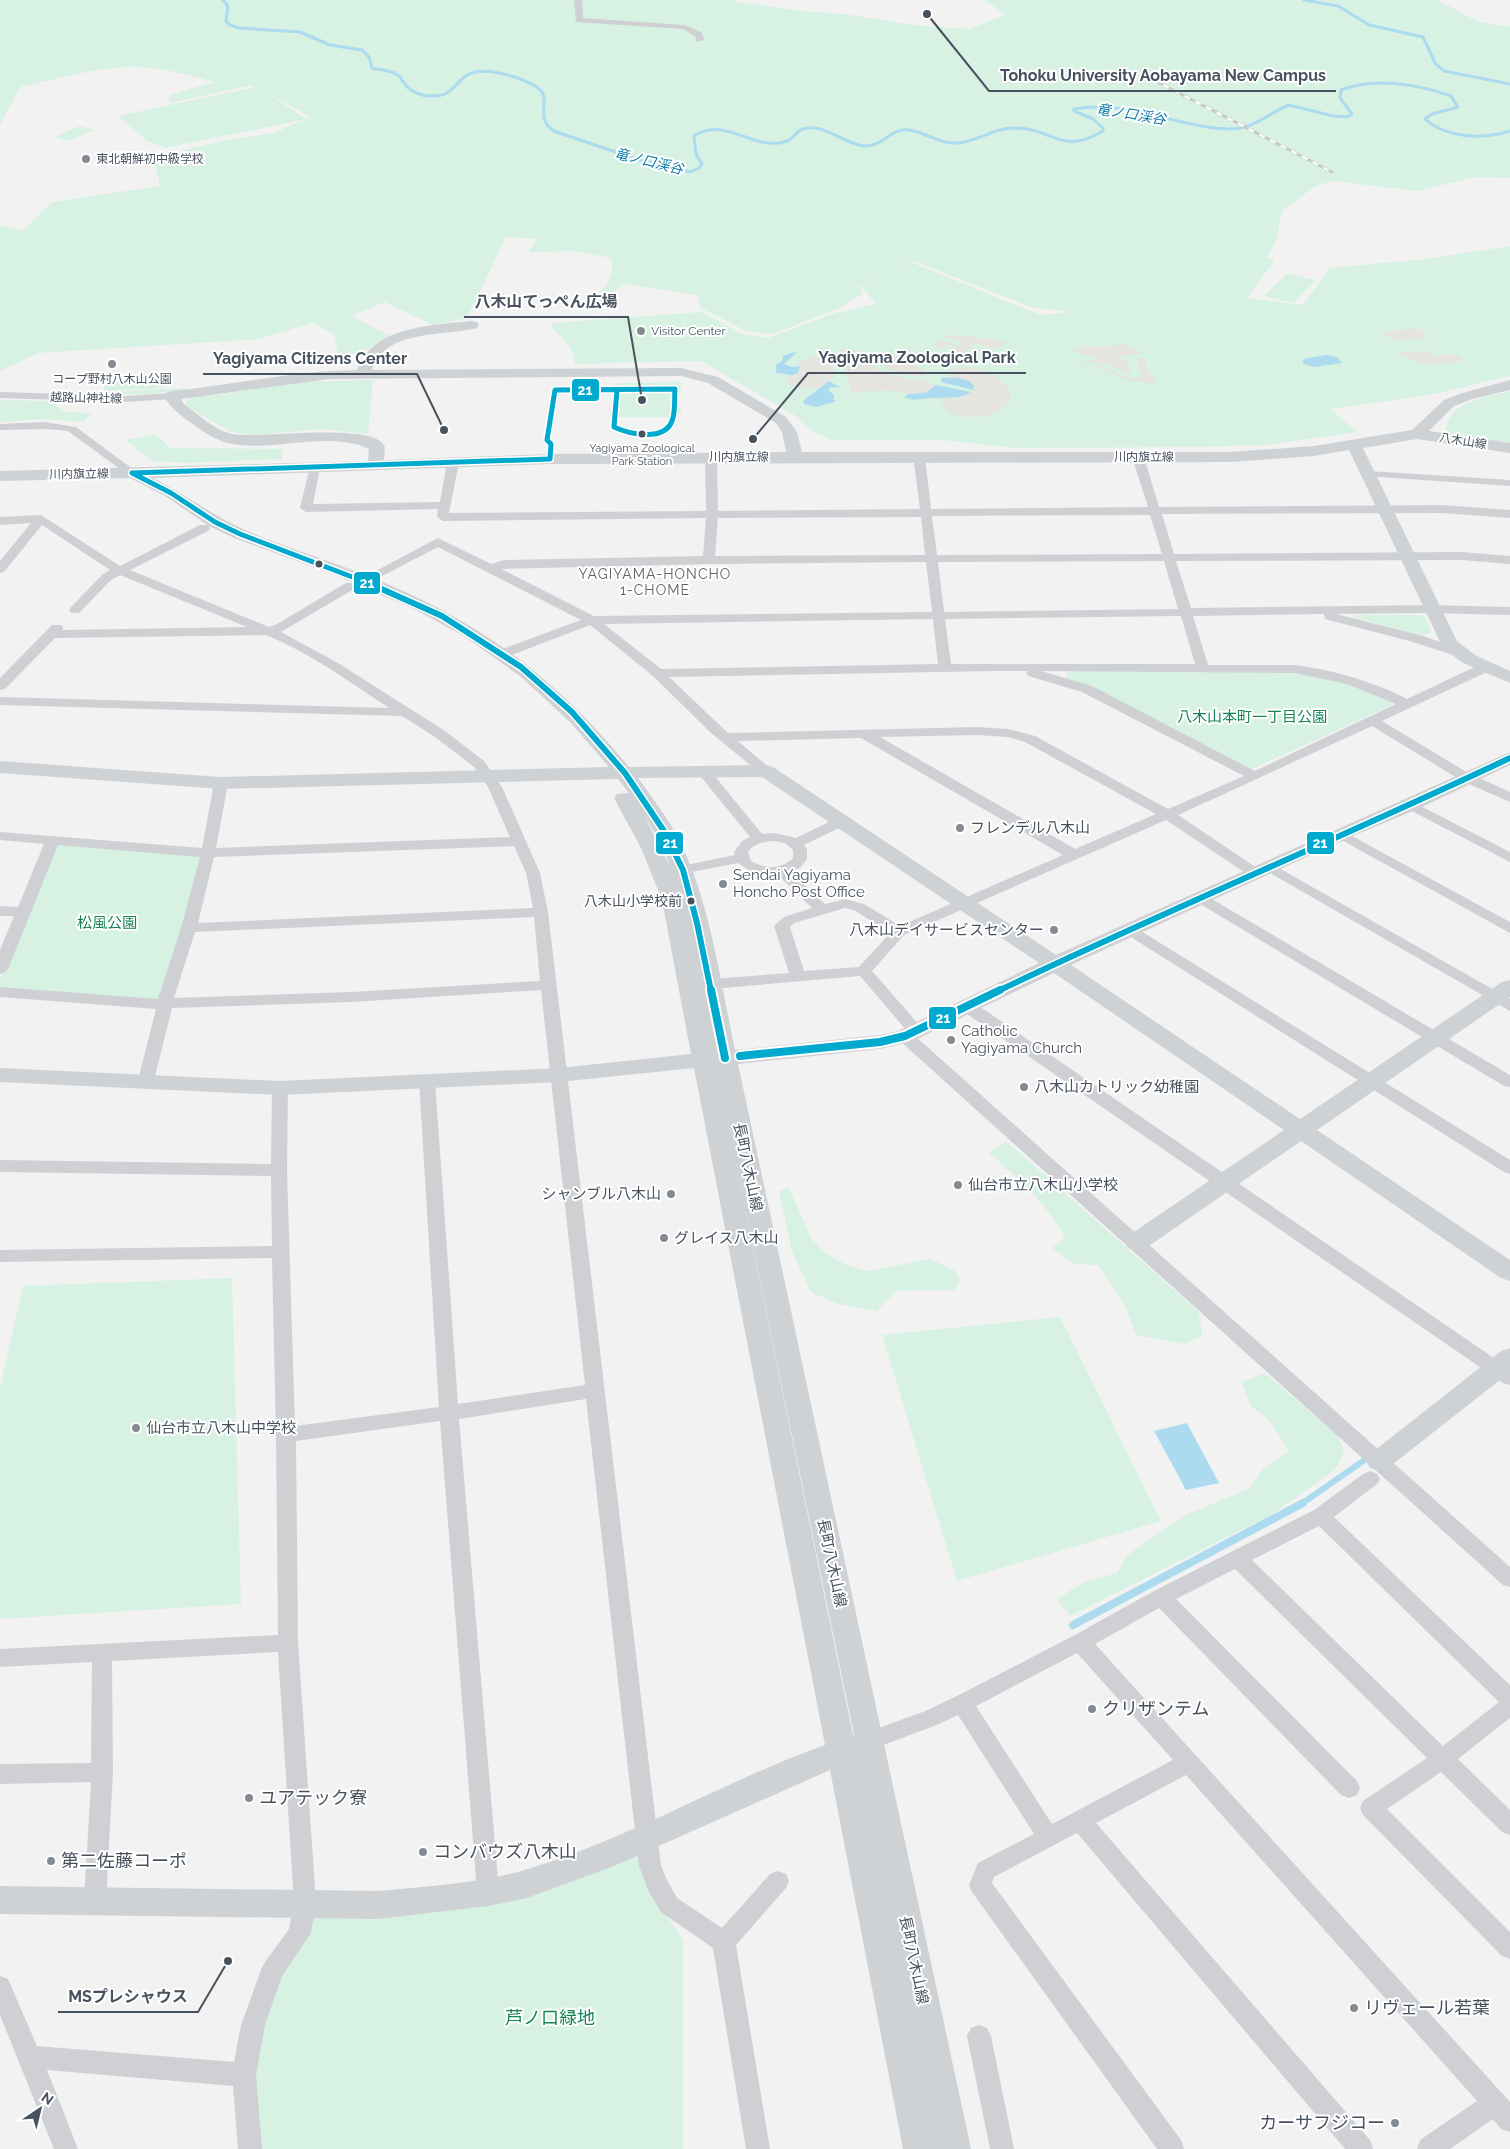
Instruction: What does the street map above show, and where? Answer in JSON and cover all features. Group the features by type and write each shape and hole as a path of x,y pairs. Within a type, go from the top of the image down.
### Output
{"street":[{"path":"578,0 579,20 685,27 699,35 700,40"},
{"path":"364,373 372,355 386,344 419,332 472,325"},
{"path":"376,466 377,447 362,440 330,437 249,440 228,438 216,433 178,407 171,396 294,378 364,373 670,371 692,373 713,380 781,420 788,426 795,457"},
{"path":"1417,434 1449,403 1467,396 1510,385"},
{"name":"越路山神社線","path":"0,395 125,399 171,396"},
{"path":"0,427 62,426 72,429 132,472 171,493 215,522 356,584 409,612 488,659 517,680 615,773"},
{"name":"川内旗立線","path":"0,476 314,468 452,462 711,457 1138,458 1254,456 1314,451 1417,434"},
{"name":"八木山線","path":"1417,434 1510,448"},
{"path":"1354,445 1386,509 1431,609 1449,644 1459,653"},
{"path":"919,456 937,615 945,667"},
{"path":"709,560 712,514 711,457"},
{"path":"1138,458 1203,668"},
{"path":"443,514 452,462"},
{"path":"314,468 306,508 443,514 1386,509 1441,509 1510,514"},
{"path":"132,472 160,500 204,528 229,540 356,584 404,598 442,616 521,667 572,712 615,773 618,788 673,872 672,900 688,986 714,1059 842,1752 920,2149"},
{"path":"1369,474 1510,482"},
{"path":"0,569 41,519"},
{"path":"0,521 41,519 118,570 285,638 333,666 449,740 479,764 495,787 533,873 541,912 650,1866 657,1884 669,1905 724,1942 758,2149"},
{"path":"75,610 107,577 118,570 204,528"},
{"path":"0,686 54,631 270,631 282,627 356,584 438,542 592,620 658,674 725,737 766,771 1510,1272"},
{"path":"492,568 504,564 709,560 1407,556 1462,556 1510,560"},
{"path":"502,654 592,620 1431,609 1510,612"},
{"path":"1307,611 1418,639 1459,653 1510,678"},
{"path":"658,674 945,667 1295,669 1318,671 1389,694 1405,704"},
{"path":"993,667 1036,674 1087,689 1254,776"},
{"path":"688,986 797,975 864,971 899,932 966,905 1254,776 1486,667"},
{"path":"0,701 406,712"},
{"path":"1371,720 1468,778 1510,798"},
{"path":"725,737 978,731 1008,733 1030,739 1168,814 1262,870 1505,996"},
{"path":"864,734 1076,856"},
{"path":"0,1075 146,1080 280,1088 560,1075 880,1042 910,1034 1055,964 1131,931 1340,834 1412,805 1510,758"},
{"path":"0,767 221,784 488,776 766,771"},
{"path":"704,772 758,838"},
{"path":"146,1080 165,1003 189,928 208,853 221,784"},
{"path":"1412,805 1510,858"},
{"path":"796,844 840,822"},
{"path":"1340,834 1510,928"},
{"path":"0,836 208,853 519,841"},
{"path":"758,838 782,838 796,844 800,848 800,859 796,864 782,871 757,870 745,863 741,852 744,846 758,838"},
{"path":"0,969 54,840"},
{"path":"673,872 742,858"},
{"path":"782,871 822,910"},
{"name":"長町八木山線","path":"673,872 697,923 709,984 714,1059 870,1741 879,1795 954,2149"},
{"path":"1200,898 1510,1082"},
{"path":"797,975 782,926 789,920 845,903 859,907 899,932"},
{"path":"0,911 23,912"},
{"path":"189,928 541,912"},
{"path":"1131,931 1510,1168"},
{"path":"864,971 910,1034 1137,1242 1375,1470 1510,1579"},
{"path":"0,992 165,1003 351,997 548,984"},
{"path":"1137,1242 1436,1038 1505,996"},
{"path":"0,1900 378,1905 439,1899 527,1884 648,1838 842,1752 931,1718 1080,1642 1161,1597 1321,1516 1375,1470 1506,1368 1224,1181 967,1006"},
{"path":"427,1081 449,1414 488,1892"},
{"path":"250,2149 244,2076 253,2025 273,1970 300,1933 305,1903 288,1643 286,1435 279,1170 280,1088"},
{"path":"0,1166 279,1170"},
{"path":"0,1256 282,1252"},
{"path":"286,1435 449,1414 595,1391"},
{"path":"1321,1516 1510,1699"},
{"path":"1237,1558 1510,1825"},
{"path":"1161,1597 1348,1788"},
{"path":"1080,1642 1502,2111 1429,2149"},
{"path":"0,1658 288,1643"},
{"path":"95,1902 102,1772 102,1653"},
{"path":"962,1703 1048,1837"},
{"path":"1510,1706 1442,1759 1371,1808 1510,1948"},
{"path":"1172,2149 980,1885 986,1870 1188,1763"},
{"path":"0,1774 102,1772"},
{"path":"1080,1820 1361,2149"},
{"path":"724,1942 778,1881"},
{"path":"0,1987 66,2149"},
{"path":"979,2036 1002,2149"},
{"path":"30,2057 244,2076"}],"green space":[{"path":"0,0 734,0 913,25 969,29 1006,15 984,0 1437,0 1477,21 1508,27 1510,25 1510,178 1476,177 1417,191 1333,181 1315,186 1282,211 1276,242 1266,258 1275,260 1247,298 1303,305 1330,268 1426,259 1510,246 1510,376 1430,395 1331,409 1357,432 1266,445 1016,448 943,440 832,440 813,432 796,416 701,361 575,364 570,347 551,326 553,323 701,312 743,334 768,338 835,313 876,304 861,286 888,273 859,286 863,293 844,306 773,334 746,331 701,308 697,295 624,284 599,304 583,309 609,280 612,266 611,258 575,251 528,252 537,239 506,237 467,318 433,325 385,302 351,316 390,336 358,354 338,355 334,334 313,323 258,339 38,353 0,371 0,225 24,230 52,202 160,186 155,164 163,155 227,140 273,133 311,117 269,94 306,119 165,148 147,141 118,116 255,87 253,85 170,103 169,95 214,82 160,69 127,67 87,72 20,87 0,125","holes":["914,261 1030,307 1070,312 1041,315 913,263 902,267"]},
{"path":"80,126 94,130 68,141 54,137"},
{"path":"1287,274 1316,280 1293,303 1264,296"},
{"path":"164,377 163,388 104,391 105,381"},
{"path":"373,380 368,434 321,429 254,435 231,432 188,407 186,402 191,397 224,394 296,382"},
{"path":"680,382 681,393 672,394 672,407 681,407 681,413 673,413 673,417 611,417 614,383"},
{"path":"185,388 185,390 148,394 106,395 105,392"},
{"path":"1510,391 1510,443 1452,435 1446,430 1448,420 1461,407 1481,398"},
{"path":"0,400 48,401 66,412 92,413 84,422 44,419 0,422"},
{"path":"155,434 170,448 282,449 282,459 186,463 152,461 126,440"},
{"path":"1355,615 1420,615 1425,617 1431,631 1429,634 1419,635 1355,618"},
{"name":"八木山本町一丁目公園","path":"1274,670 1328,677 1391,701 1392,705 1252,769 1096,689 1066,678 1067,671"},
{"name":"松風公園","path":"57,844 202,856 162,1000 0,988 0,980"},
{"path":"1006,1141 1199,1312 1202,1336 1184,1344 1136,1335 1125,1305 1098,1265 1075,1264 1052,1248 1065,1238 1058,1226 1032,1192 989,1153"},
{"path":"789,1188 811,1238 824,1252 846,1265 867,1271 931,1259 955,1271 960,1281 954,1290 896,1291 877,1311 838,1304 811,1292 792,1251 779,1191"},
{"name":"仙台市立八木山中学校","path":"232,1278 241,1604 0,1619 0,1387 23,1286"},
{"path":"1060,1317 1161,1521 957,1581 882,1335"},
{"path":"1265,1373 1338,1436 1344,1451 1336,1469 1271,1515 1070,1616 1057,1599 1084,1582 1117,1573 1126,1556 1185,1515 1249,1489 1263,1469 1289,1451 1269,1420 1251,1406 1241,1382"},
{"name":"芦ノ口緑地","path":"636,1850 653,1896 683,1940 683,2149 260,2149 252,2073 281,1970 312,1911 494,1898"}],"sand":[{"path":"1418,328 1430,337 1397,340 1391,339 1381,332"},
{"path":"956,335 1006,341 1000,349 973,343 970,347 995,354 968,349 964,353 953,351 956,347 949,345 945,349 932,346 937,341 958,345 961,341 941,337"},
{"path":"1119,344 1134,348 1141,353 1120,356 1123,361 1128,361 1131,372 1127,373 1107,365 1095,363 1088,363 1075,368 1077,365 1098,357 1072,352 1084,345 1102,347"},
{"path":"843,349 860,351 871,365 888,374 907,379 927,381 936,385 925,393 919,394 879,390 851,392 845,367 834,355"},
{"path":"1429,351 1432,355 1456,354 1463,361 1429,364 1414,361 1398,353"},
{"path":"882,352 899,356 917,367 928,370 924,376 910,376 898,372 874,360 875,356"},
{"path":"812,356 826,362 834,370 835,373 831,380 820,387 805,389 785,380 796,374 798,365 795,365"},
{"path":"1145,358 1146,366 1157,384 1128,380 1092,365 1104,367 1125,377 1137,378 1141,375 1137,360"},
{"path":"958,367 983,370 999,378 1009,391 1011,399 993,414 979,417 965,417 946,410 941,399 962,397 973,390 955,378 948,378 947,372"}],"water":[{"path":"795,352 784,364 792,367 800,366 798,373 793,375 776,373 776,365 783,360 782,356"},
{"path":"1326,355 1337,357 1342,363 1314,367 1302,363 1304,359"},
{"path":"941,378 959,378 967,381 974,386 973,390 941,382"},
{"path":"829,381 841,388 831,387 828,390 834,395 833,399 836,401 817,407 804,404 803,401"},
{"path":"936,385 971,392 952,398 915,400 904,397 909,394 925,393"},
{"path":"1187,1423 1219,1483 1186,1490 1154,1431"}],"waterway":[{"name":"竜ノ口渓谷","path":"223,0 228,6 226,21 230,25 239,28 300,32 330,45 362,50 369,57 372,68 395,73 407,87 420,94 431,96 445,94 469,74 476,72 495,72 524,80 542,92 545,120 554,131 636,159 690,172 699,168 702,164 696,154 694,136 715,129 767,143 788,141 800,130 811,128 826,131 849,142 865,146 876,144 893,133 902,130 916,131 943,142 951,143 965,142 1009,128 1029,129 1058,139 1077,141 1089,138 1103,131 1103,128 1093,119 1074,111 1074,109 1089,107 1117,108 1207,127 1234,129 1254,124 1289,105 1333,116 1348,117 1352,114 1340,98 1341,90 1354,86 1382,83 1410,85 1451,96 1458,107 1432,114 1425,119 1443,130 1466,136 1489,136 1510,131"},
{"path":"1304,0 1338,6 1369,25 1423,37 1435,63 1444,71 1510,84"},
{"path":"1302,1503 1366,1459"},
{"path":"1073,1625 1302,1503"}],"railway":[{"path":"1142,74 1332,172"}],"transit line":[{"name":"21","path":"132,473 550,459 551,444 547,440 555,390 675,389 674,412 670,425 666,429 652,434 627,432 614,427 617,390"},
{"name":"21","path":"132,473 171,493 215,522 240,534 363,581 442,616 521,667 572,712 625,773 664,831 683,870 697,923 725,1058"},
{"name":"21","path":"740,1056 880,1042 905,1036 1055,964 1341,834 1411,805 1510,758"}],"place":[{"name":"Tohoku University Aobayama New Campus","path":"927,14"},
{"name":"東北朝鮮初中級学校","path":"86,159"},
{"name":"Visitor Center","path":"641,331"},
{"name":"コープ野村八木山公園","path":"112,364"},
{"name":"八木山てっぺん広場","path":"642,400"},
{"name":"Yagiyama Citizens Center","path":"444,430"},
{"name":"Yagiyama Zoological Park Station","path":"642,434"},
{"name":"Yagiyama Zoological Park","path":"753,439"},
{"name":"フレンデル八木山","path":"960,828"},
{"name":"Sendai Yagiyama Honcho Post Office","path":"723,884"},
{"name":"八木山小学校前","path":"691,901"},
{"name":"八木山デイサービスセンター","path":"1054,930"},
{"name":"Catholic Yagiyama Church","path":"951,1040"},
{"name":"八木山カトリック幼稚園","path":"1024,1087"},
{"name":"仙台市立八木山小学校","path":"958,1185"},
{"name":"シャンブル八木山","path":"671,1194"},
{"name":"グレイス八木山","path":"664,1238"},
{"name":"仙台市立八木山中学校","path":"136,1428"},
{"name":"クリザンテム","path":"1092,1709"},
{"name":"ユアテック寮","path":"249,1798"},
{"name":"コンバウズ八木山","path":"423,1852"},
{"name":"第二佐藤コーポ","path":"51,1861"},
{"name":"MSプレシャウス","path":"228,1961"},
{"name":"リヴェール若葉","path":"1354,2008"},
{"name":"カーサフジコー","path":"1395,2123"}],"district":[{"name":"YAGIYAMA-HONCHO 1-CHOME","path":"655,582"}]}
